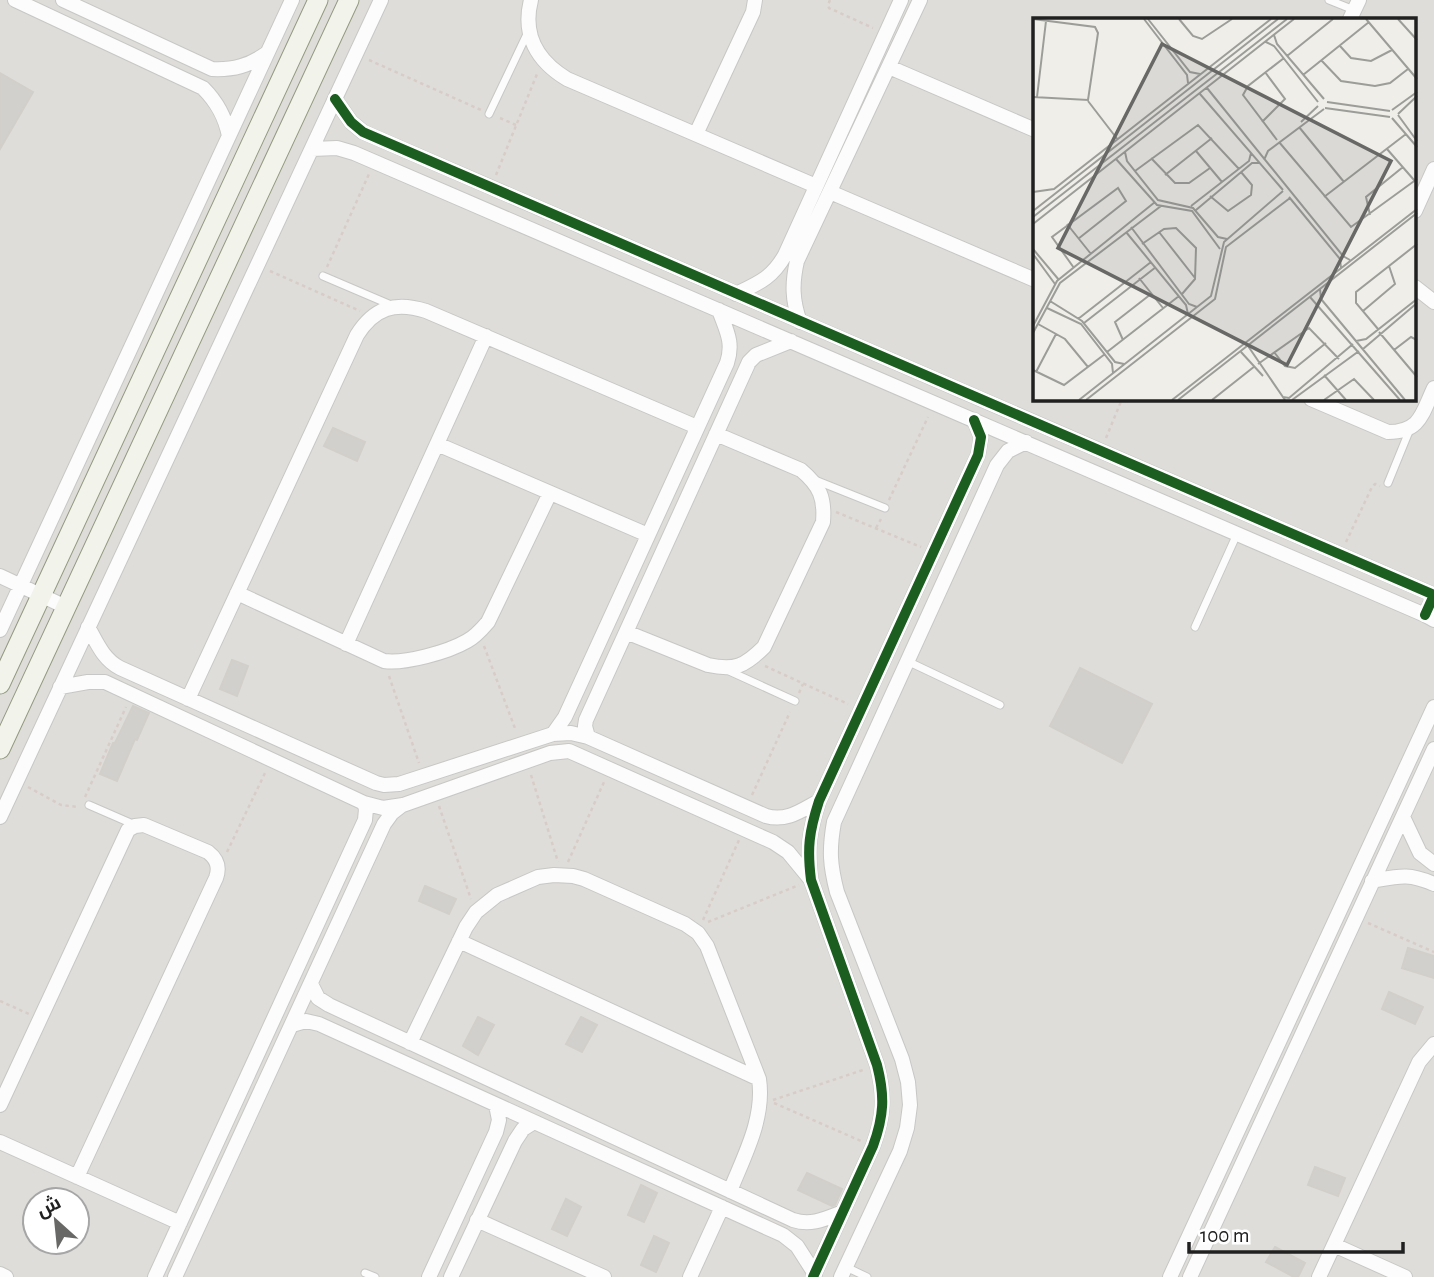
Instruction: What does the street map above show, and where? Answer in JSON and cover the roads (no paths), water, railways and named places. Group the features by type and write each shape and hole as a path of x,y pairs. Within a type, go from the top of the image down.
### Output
{"street":[{"path":"15,0 203,88 221,109 229,136"},
{"path":"63,0 212,69 242,67 268,52"},
{"path":"0,630 292,0"},
{"path":"0,684 318,0"},
{"path":"0,749 349,0"},
{"path":"0,817 381,0"},
{"path":"530,0 529,30 534,46 543,60 567,79 1033,279"},
{"path":"696,134 755,0"},
{"path":"736,294 768,277 791,258 823,189 901,0"},
{"path":"823,189 889,67 920,0"},
{"path":"166,71 175,52"},
{"path":"889,67 1033,129"},
{"path":"312,149 337,148 354,153 1430,617 1434,596 363,132 351,122 335,99"},
{"path":"354,153 363,132"},
{"path":"1416,209 1434,169"},
{"path":"791,258 792,292 800,322"},
{"path":"1416,288 1434,302"},
{"path":"188,699 357,335 372,316 383,310 395,306 426,310 698,428"},
{"path":"553,734 565,716 727,363 730,342 719,310"},
{"path":"346,644 486,337"},
{"path":"588,737 586,720 749,362 767,349 790,341"},
{"path":"727,363 744,372"},
{"path":"902,389 911,369"},
{"path":"1316,401 1388,432 1400,432 1410,429 1419,421 1434,387"},
{"path":"814,1275 873,1146 883,1106 877,1065 811,880 808,853 811,826 860,710 978,455 981,437 974,420"},
{"path":"626,632 708,665 723,668 751,660 764,647 823,522 824,507 820,492 813,480 801,470 716,434"},
{"path":"844,1272 900,1151 911,1105 902,1059 837,892 831,869 830,846 834,822 997,465 1008,451 1026,442"},
{"path":"438,444 648,535"},
{"path":"237,593 384,661 395,663 416,659 454,647 479,633 488,622 550,493"},
{"path":"0,576 66,607"},
{"path":"88,627 102,654 113,665 376,783 391,785 553,734 571,733 588,737 775,819 792,816 820,801"},
{"path":"60,687 105,682 364,803 383,808 435,794 556,751 569,751 781,846 811,880"},
{"path":"1170,1277 1434,707"},
{"path":"1190,1277 1434,749"},
{"path":"156,1277 365,820 364,803"},
{"path":"175,1277 384,824 403,804"},
{"path":"1403,817 1420,853 1434,864"},
{"path":"0,1105 128,830 135,826 151,827 214,857 219,871 77,1177"},
{"path":"410,1043 459,941 476,912 497,895 538,877 563,875 584,879 685,925 698,933 707,946 759,1079 761,1098 758,1119 730,1191"},
{"path":"1372,881 1408,875 1434,884"},
{"path":"459,941 759,1079"},
{"path":"847,980 868,972"},
{"path":"311,984 323,1002 802,1223 812,1223 843,1212"},
{"path":"292,1025 306,1021 319,1024 791,1240 803,1253 814,1275"},
{"path":"1319,1277 1419,1062 1434,1044"},
{"path":"1259,1085 1276,1092"},
{"path":"429,1277 496,1132 499,1120 496,1105"},
{"path":"450,1277 518,1135 534,1122"},
{"path":"0,1142 180,1223"},
{"path":"690,1277 722,1207"},
{"path":"477,1220 576,1271 604,1277"},
{"path":"1334,1245 1405,1277"},
{"path":"0,1274 6,1277"}],"lane":[{"path":"1328,0 1354,10"},
{"path":"489,114 529,30"},
{"path":"323,276 395,306"},
{"path":"1388,483 1410,429"},
{"path":"813,480 886,508"},
{"path":"1195,627 1237,534"},
{"path":"907,661 1000,705"},
{"path":"723,668 795,701"},
{"path":"89,805 135,826"},
{"path":"844,1272 867,1277"},
{"path":"365,1273 375,1277"}]}
